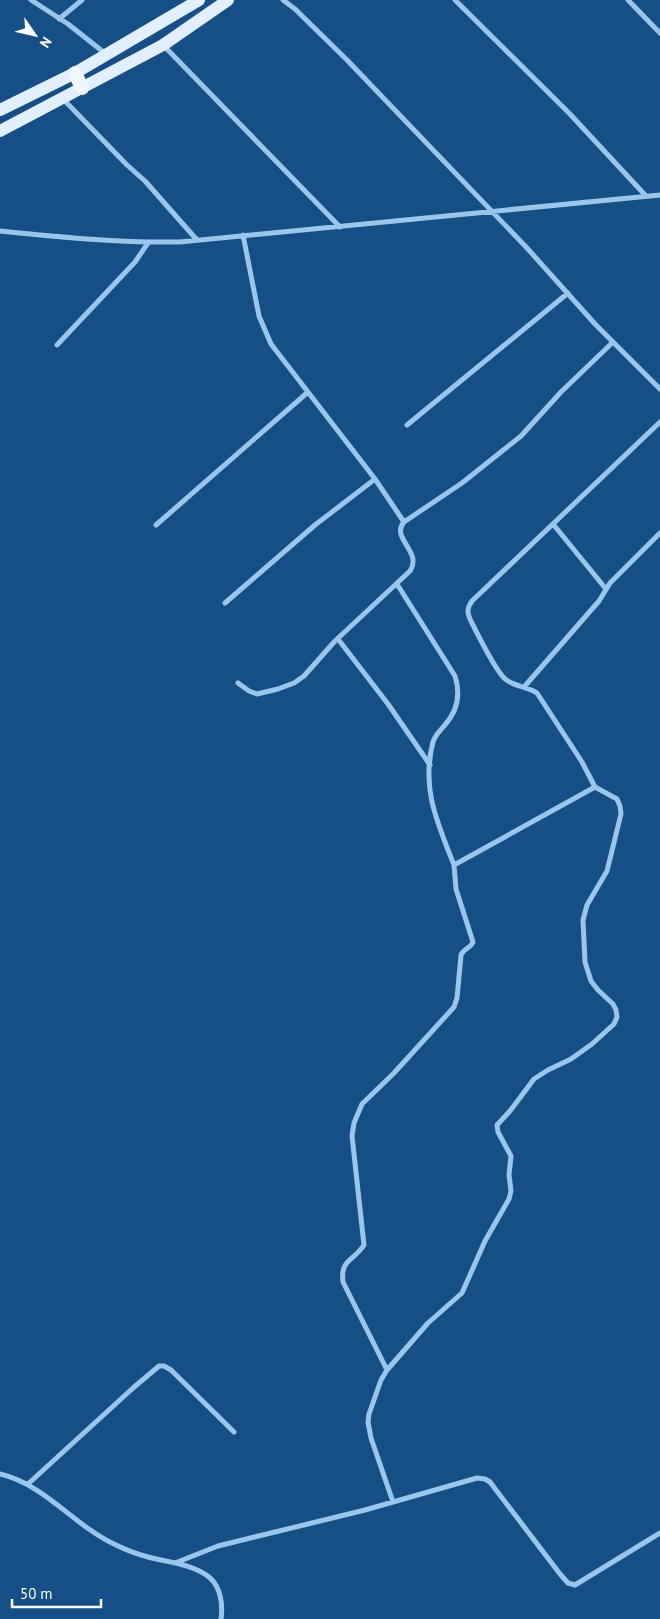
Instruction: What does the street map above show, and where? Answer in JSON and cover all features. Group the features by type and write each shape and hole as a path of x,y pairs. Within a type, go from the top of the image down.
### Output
{"highway":[{"path":"75,73 82,88"}],"main road":[{"path":"0,110 75,73 199,0"},
{"path":"0,131 163,45 228,0"}],"street":[{"path":"31,0 106,54"},
{"path":"59,19 82,0"},
{"path":"283,0 295,9 347,60 492,211 613,342 660,389"},
{"path":"455,0 569,113 646,196"},
{"path":"628,0 660,33"},
{"path":"163,45 340,226"},
{"path":"63,98 127,165 145,181 197,240"},
{"path":"0,231 89,240 148,242 197,240 660,195"},
{"path":"243,235 259,316 271,344 375,479 404,522"},
{"path":"57,345 135,262 148,242"},
{"path":"407,425 568,293"},
{"path":"238,683 249,692 257,694 294,683 304,676 338,639 397,584 414,565 414,559 402,537 400,526 462,483 521,436 556,397 613,342"},
{"path":"156,525 308,392"},
{"path":"393,1502 371,1438 368,1422 369,1414 387,1370 428,1323 462,1293 485,1241 509,1199 511,1191 509,1176 511,1156 498,1132 497,1125 534,1079 571,1059 592,1044 614,1024 617,1017 613,1004 591,981 586,962 583,920 584,912 607,871 621,814 620,806 617,800 594,787 582,762 537,693 515,685 504,678 467,612 472,601 660,422"},
{"path":"225,603 315,524 375,479"},
{"path":"553,524 606,589"},
{"path":"524,687 599,601 606,589 660,533"},
{"path":"387,1370 343,1282 342,1273 344,1265 364,1244 352,1136 354,1123 362,1104 454,1007 457,998 462,955 464,950 470,947 473,942 456,889 454,865 431,806 429,786 433,742 435,736 456,708 459,699 459,688 455,676 397,584"},
{"path":"338,639 388,704 430,766"},
{"path":"454,865 594,787"},
{"path":"28,1484 159,1366 164,1366 171,1370 234,1432"},
{"path":"0,1474 28,1484 108,1541 140,1555 200,1571 210,1578 217,1587 221,1598 221,1619"},
{"path":"175,1564 218,1546 393,1502 477,1478 485,1479 497,1490 568,1583 576,1585 660,1533"}]}
